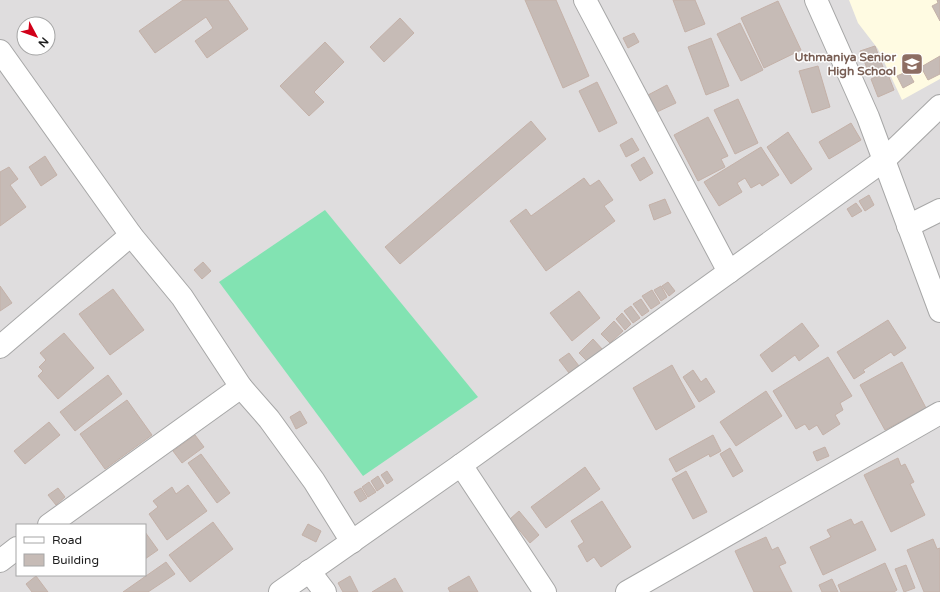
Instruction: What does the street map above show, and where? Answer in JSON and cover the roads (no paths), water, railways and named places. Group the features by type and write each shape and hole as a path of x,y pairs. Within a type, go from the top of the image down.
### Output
{"street":[{"path":"585,0 729,272"},
{"path":"816,0 868,117 883,161 940,311"},
{"path":"0,50 131,235 182,297 240,387 269,419 314,481 352,542"},
{"path":"280,592 461,465 883,161 940,106"},
{"path":"908,226 940,210"},
{"path":"0,347 131,235"},
{"path":"50,524 240,387"},
{"path":"627,592 940,413"},
{"path":"461,465 545,592"},
{"path":"0,560 16,549"},
{"path":"309,571 325,592"}],"place":[{"name":"Uthmaniya Senior High School","path":"912,64"}]}
